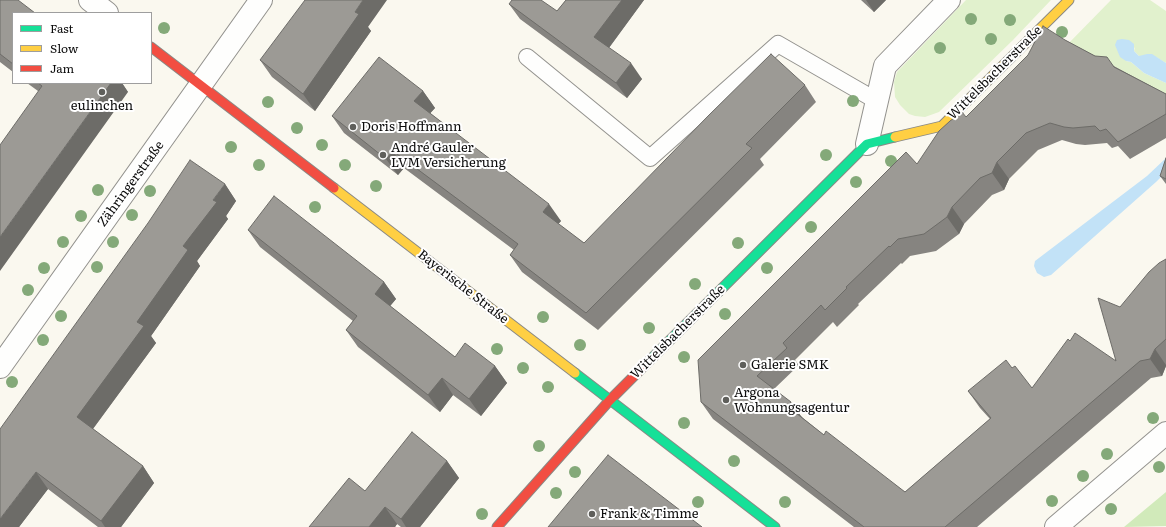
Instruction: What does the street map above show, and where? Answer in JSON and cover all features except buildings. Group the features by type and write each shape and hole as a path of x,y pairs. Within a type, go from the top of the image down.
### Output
{"street":[{"path":"90,0 106,12"},
{"name":"Zähringerstraße","path":"0,367 261,0"},
{"path":"867,144 885,66 949,0"},
{"name":"Wittelsbacherstraße","path":"497,527 610,400 867,144 942,126 1069,0"},
{"name":"Bayerische Straße","path":"152,48 775,527"},
{"path":"1056,527 1166,433"}],"lane":[{"path":"527,57 650,158 778,44 877,101"}],"green space":[{"path":"966,0 1051,0 1013,40 939,112 925,117 909,114 900,105 895,97 894,82 897,72"},
{"path":"1111,0 1150,0 1166,11 1166,63 1156,57 1139,56 1134,51 1135,47 1126,61 1131,62 1144,73 1166,83 1166,105 1064,48"},
{"path":"1166,492 1166,526 1124,527"}],"water":[{"path":"1117,40 1129,40 1134,44 1134,51 1139,56 1152,54 1166,63 1166,83 1144,73 1131,62 1120,57 1115,45"},
{"path":"1166,158 1166,172 1156,182 1051,275 1044,277 1037,273 1034,266 1035,261 1147,176"}],"traffic: fast":[{"path":"645,365 867,144 895,137"},
{"path":"575,373 775,527"}],"traffic: slow":[{"path":"895,137 942,126 1069,0"},
{"path":"334,188 575,373"}],"traffic: jam":[{"path":"152,48 334,188"},
{"path":"497,527 610,400 645,365"}],"place":[{"name":"eulinchen","path":"102,92"},
{"name":"Doris Hoffmann","path":"353,127"},
{"name":"André Gauler LVM Versicherung","path":"383,155"},
{"name":"Galerie SMK","path":"743,365"},
{"name":"Argona Wohnungsagentur","path":"726,400"},
{"name":"Frank & Timme","path":"592,514"}]}
